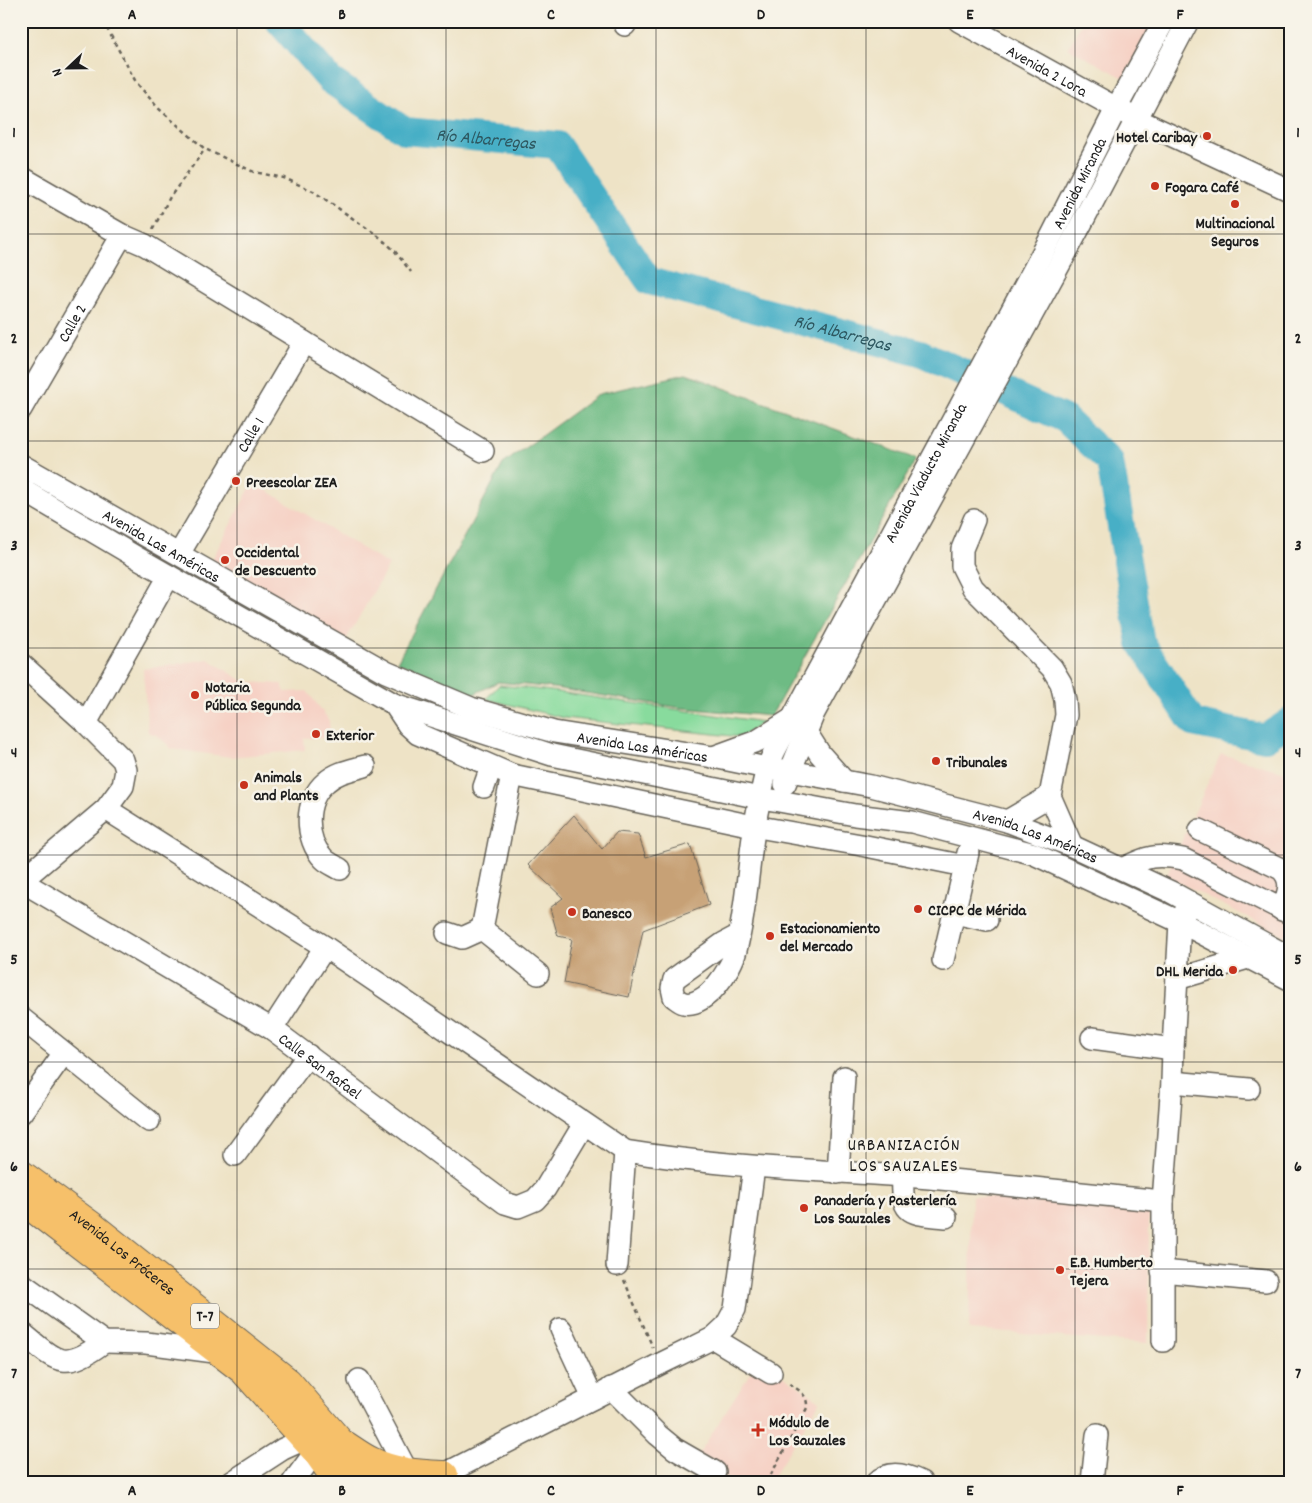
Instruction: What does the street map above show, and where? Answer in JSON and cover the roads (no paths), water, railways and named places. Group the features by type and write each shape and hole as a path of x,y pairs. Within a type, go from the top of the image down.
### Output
{"highway":[{"name":"Avenida Los Próceres","path":"21,1174 100,1232 288,1382 321,1444 338,1482"},
{"name":"Avenida Los Próceres","path":"21,1199 243,1370 321,1444 366,1482"},
{"name":"T-7","path":"321,1444 390,1468 430,1478"}],"street":[{"name":"Avenida 2 Lora","path":"959,21 1136,118 1291,191"},
{"name":"Avenida Miranda","path":"1059,245 1117,108 1164,21"},
{"name":"Avenida Miranda","path":"1059,245 1136,118 1188,21"},
{"path":"21,177 122,235 145,245 483,451"},
{"name":"Calle 2","path":"21,409 122,235"},
{"name":"Avenida Viaducto Miranda","path":"803,718 1059,245"},
{"name":"Calle 1","path":"179,554 304,342"},
{"name":"Avenida Las Américas","path":"21,465 386,672 471,708 554,732 713,757 871,786 1007,822 1072,846 1122,869 1189,902 1291,958"},
{"name":"Avenida Las Américas","path":"21,488 169,576 394,704 545,752 769,799 865,816 912,822 1034,854 1180,922 1291,980"},
{"path":"974,520 962,549 962,566 973,588 1052,668 1061,683 1066,700 1066,715 1050,796 1072,846"},
{"path":"86,723 169,576"},
{"path":"21,664 86,723 123,760 126,770 123,786 106,809 21,881"},
{"path":"394,704 408,725 418,734 512,776 753,826 965,866"},
{"path":"713,757 757,741 803,718"},
{"path":"769,799 767,768 803,718"},
{"path":"739,935 750,867 753,826 769,799 790,771 803,718"},
{"path":"803,718 820,754 844,781"},
{"path":"537,781 545,752"},
{"path":"340,869 325,860 311,838 309,815 314,796 325,782 341,772 365,766"},
{"path":"484,788 491,767"},
{"path":"482,929 512,776"},
{"path":"1007,822 1050,796"},
{"path":"106,809 325,947 625,1151 668,1158 754,1167 903,1176 1163,1201"},
{"path":"861,845 865,816"},
{"path":"1122,869 1144,858 1164,855 1183,859 1286,912 1288,875 1280,868 1200,830"},
{"path":"943,960 973,839"},
{"name":"Calle San Rafael","path":"21,881 272,1030 505,1203 518,1207 535,1200 545,1189 584,1124"},
{"path":"1163,1341 1163,1201 1172,1082 1172,1049 1180,922 1189,902"},
{"path":"954,913 987,920"},
{"path":"447,933 462,938 482,929"},
{"path":"482,929 538,974"},
{"path":"272,1030 325,947"},
{"path":"1177,979 1248,958"},
{"path":"21,1018 149,1121"},
{"path":"1092,1038 1172,1049"},
{"path":"21,1113 64,1053"},
{"path":"235,1155 308,1055"},
{"path":"838,1172 844,1077"},
{"path":"1172,1082 1249,1089"},
{"path":"617,1265 625,1151"},
{"path":"359,1380 430,1478 713,1338 726,1326 735,1309 754,1167"},
{"path":"903,1176 902,1194 905,1206 913,1213 946,1217"},
{"path":"1162,1271 1266,1281"},
{"path":"21,1283 104,1342 146,1343 222,1353"},
{"path":"561,1329 602,1393 658,1434 675,1449 715,1472"},
{"path":"21,1332 52,1357 67,1362 86,1355 104,1342"},
{"path":"713,1338 771,1373"},
{"path":"1092,1482 1097,1435"},
{"path":"294,1481 321,1444"},
{"path":"232,1482 283,1449 321,1444"},
{"path":"877,1482 880,1478 895,1474 921,1482"}],"waterway":[{"name":"Río Albarregas","path":"279,21 330,80 405,131 557,145 649,281 920,353 1065,419 1110,462 1141,643 1193,723 1265,738 1291,721"}],"place":[{"name":"Hotel Caribay","path":"1207,136"},
{"name":"Fogara Café","path":"1155,186"},
{"name":"Multinacional Seguros","path":"1235,204"},
{"name":"Preescolar ZEA","path":"236,481"},
{"name":"Occidental de Descuento","path":"225,560"},
{"name":"Notaria Pública Segunda","path":"195,695"},
{"name":"Exterior","path":"316,734"},
{"name":"Tribunales","path":"936,761"},
{"name":"Animals and Plants","path":"244,785"},
{"name":"CICPC de Mérida","path":"918,909"},
{"name":"Banesco","path":"572,912"},
{"name":"Estacionamiento del Mercado","path":"770,936"},
{"name":"DHL Merida","path":"1233,970"},
{"name":"Panadería y Pasterlería Los Sauzales","path":"804,1208"},
{"name":"E.B. Humberto Tejera","path":"1060,1270"},
{"name":"Módulo de Los Sauzales","path":"758,1430"}],"district":[{"name":"URBANIZACIÓN LOS SAUZALES","path":"904,1154"}]}
